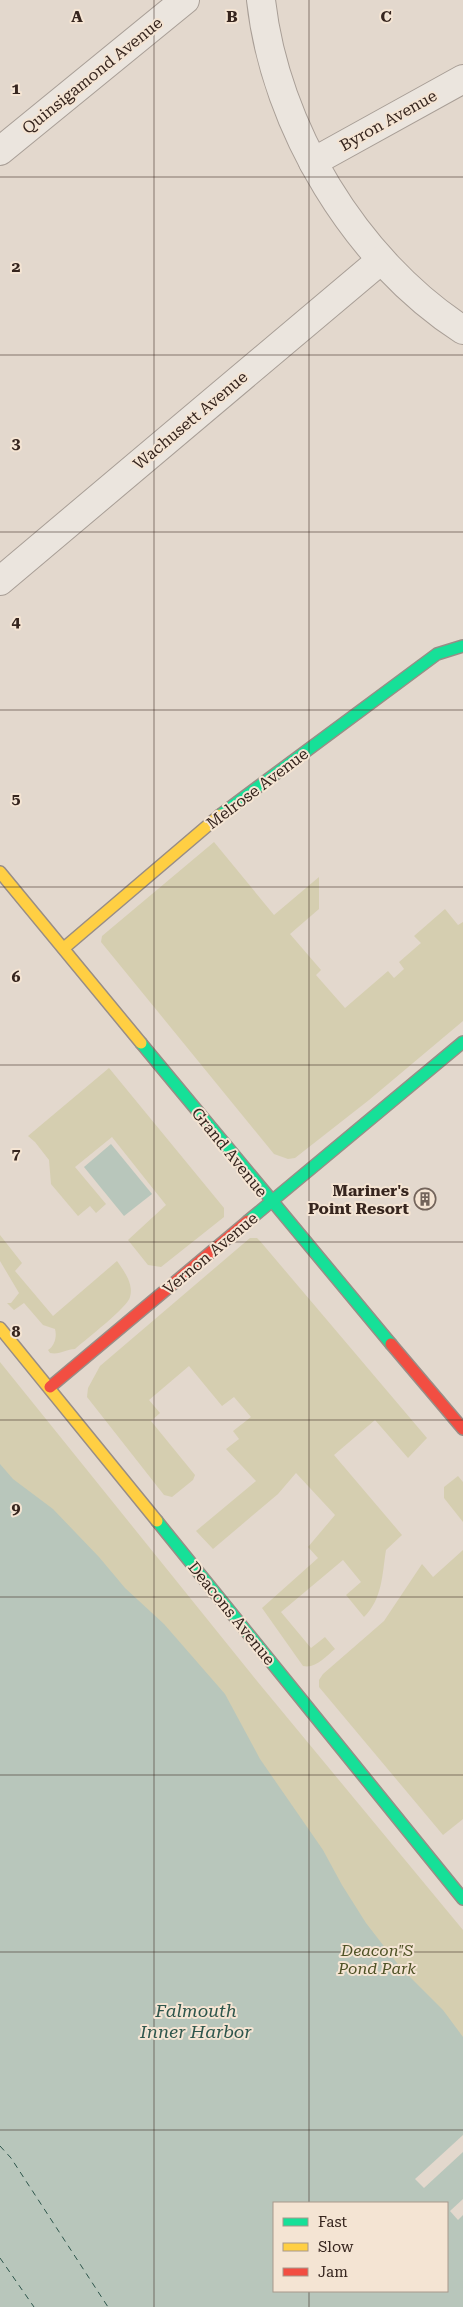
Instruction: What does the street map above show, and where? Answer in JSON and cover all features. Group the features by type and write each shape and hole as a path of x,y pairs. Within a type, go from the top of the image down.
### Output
{"street":[{"name":"Quinsigamond Avenue","path":"0,151 184,0"},
{"path":"261,0 271,60 289,111 313,162 343,210 381,260 433,311 463,330"},
{"name":"Byron Avenue","path":"313,162 463,79"},
{"name":"Wachusett Avenue","path":"0,581 381,260"},
{"name":"Melrose Avenue","path":"64,948 212,820 437,654 463,646"},
{"name":"Grand Avenue","path":"0,872 463,1430"},
{"name":"Vernon Avenue","path":"50,1387 463,1042"},
{"name":"Deacons Avenue","path":"0,1328 50,1387 463,1899"}],"green space":[{"path":"214,842 274,915 319,877 319,909 290,934 321,970 316,975 345,1008 388,971 394,978 404,969 399,962 421,943 414,936 445,909 458,925 463,922 463,1021 369,1100 295,1158 288,1159 274,1154 101,942 102,936"},
{"path":"109,1068 224,1208 224,1217 161,1267 148,1265 128,1240 166,1205 112,1137 75,1167 106,1204 96,1213 90,1206 78,1216 51,1184 49,1160 28,1136"},
{"path":"0,1235 22,1263 15,1271 53,1316 117,1261 131,1287 130,1297 122,1308 75,1349 50,1353 48,1350 55,1341 55,1329 43,1325 24,1303 14,1310 7,1303 11,1303 19,1293 0,1261"},
{"path":"250,1238 257,1238 260,1241 427,1438 408,1458 375,1420 334,1455 402,1535 386,1550 378,1594 375,1602 364,1617 346,1595 361,1582 343,1560 281,1612 311,1648 325,1637 335,1649 312,1666 303,1666 262,1608 318,1558 308,1547 335,1515 296,1473 278,1494 213,1549 196,1531 256,1481 226,1449 239,1439 233,1431 251,1417 234,1397 222,1406 189,1366 149,1400 160,1413 151,1421 195,1475 193,1480 172,1497 164,1495 87,1397 88,1388 100,1366"},
{"name":"Deacon\"S Pond Park","path":"0,1362 257,1681 463,1930 463,2111 0,1618"},
{"path":"458,1476 463,1482 463,1522 444,1498 444,1487"},
{"path":"463,1550 463,1819 443,1835 319,1687 319,1680 323,1674 384,1621 422,1564 433,1577"}],"water":[{"path":"111,1144 152,1194 124,1216 84,1167"},
{"name":"Falmouth Inner Harbor","path":"0,1464 13,1479 53,1509 99,1557 125,1588 164,1624 225,1694 260,1759 323,1850 366,1923 400,1967 443,2010 463,2037 463,2307 0,2307"}],"pier":[{"path":"463,2135 463,2152 424,2188 415,2179"},
{"path":"463,2199 463,2215 458,2220 450,2211"}],"ferry route":[{"path":"0,2146 11,2158 108,2307"},
{"path":"0,2258 34,2307"}],"traffic: fast":[{"path":"220,815 437,654 463,646"},
{"path":"248,1221 463,1042"},
{"path":"141,1043 391,1344"},
{"path":"157,1521 463,1899"}],"traffic: slow":[{"path":"64,948 220,815"},
{"path":"0,872 141,1043"},
{"path":"0,1328 157,1521"}],"traffic: jam":[{"path":"50,1387 248,1221"},
{"path":"391,1344 463,1429"}],"place":[{"name":"Mariner's Point Resort","path":"425,1199"}]}
